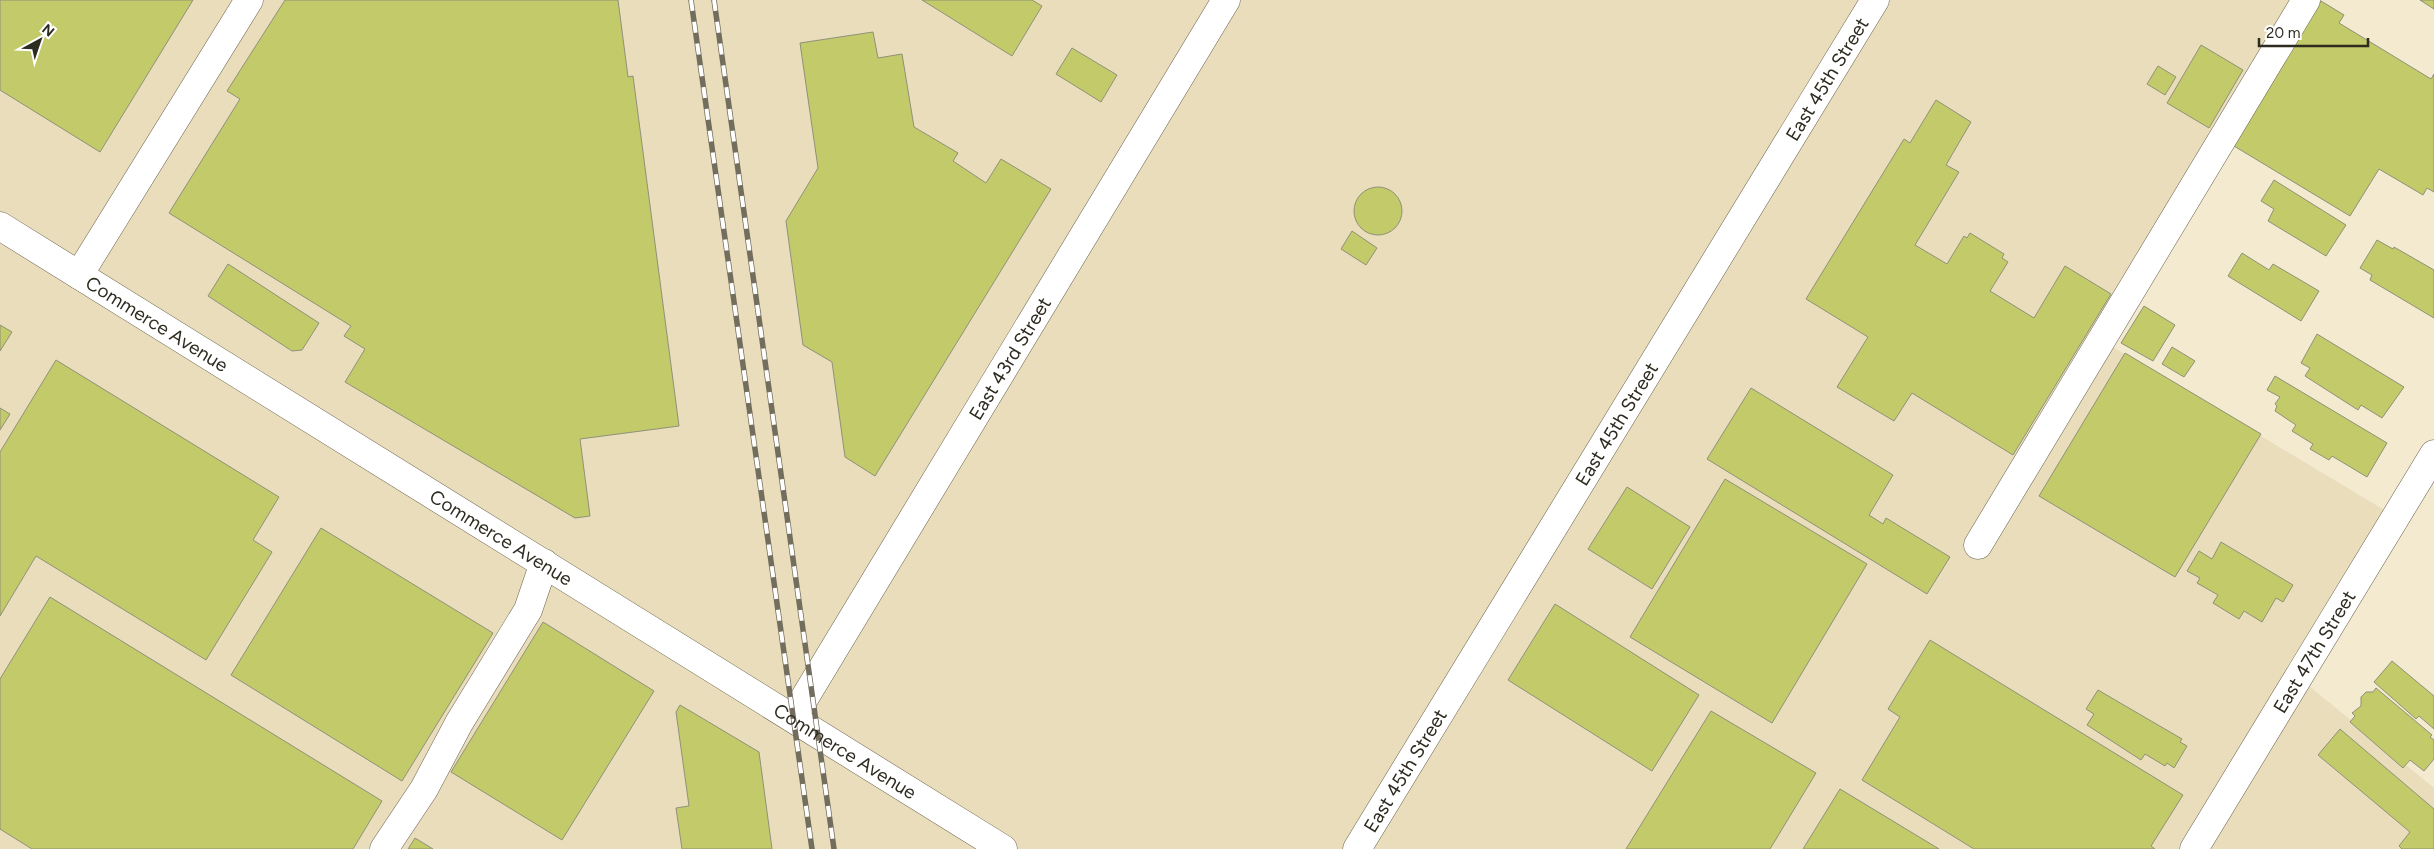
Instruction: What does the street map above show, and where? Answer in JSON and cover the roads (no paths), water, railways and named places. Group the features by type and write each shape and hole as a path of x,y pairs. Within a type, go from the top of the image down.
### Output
{"street":[{"path":"79,275 249,0"},
{"name":"East 43rd Street","path":"793,717 1226,0"},
{"name":"East 45th Street","path":"1357,849 1876,0"},
{"path":"1978,545 2306,0"},
{"name":"Commerce Avenue","path":"0,226 1003,849"},
{"name":"East 47th Street","path":"2194,849 2434,454"},
{"path":"384,849 424,789 459,723 528,610 544,563"}],"railway":[{"path":"691,0 812,849"},
{"path":"714,0 834,849"}]}
